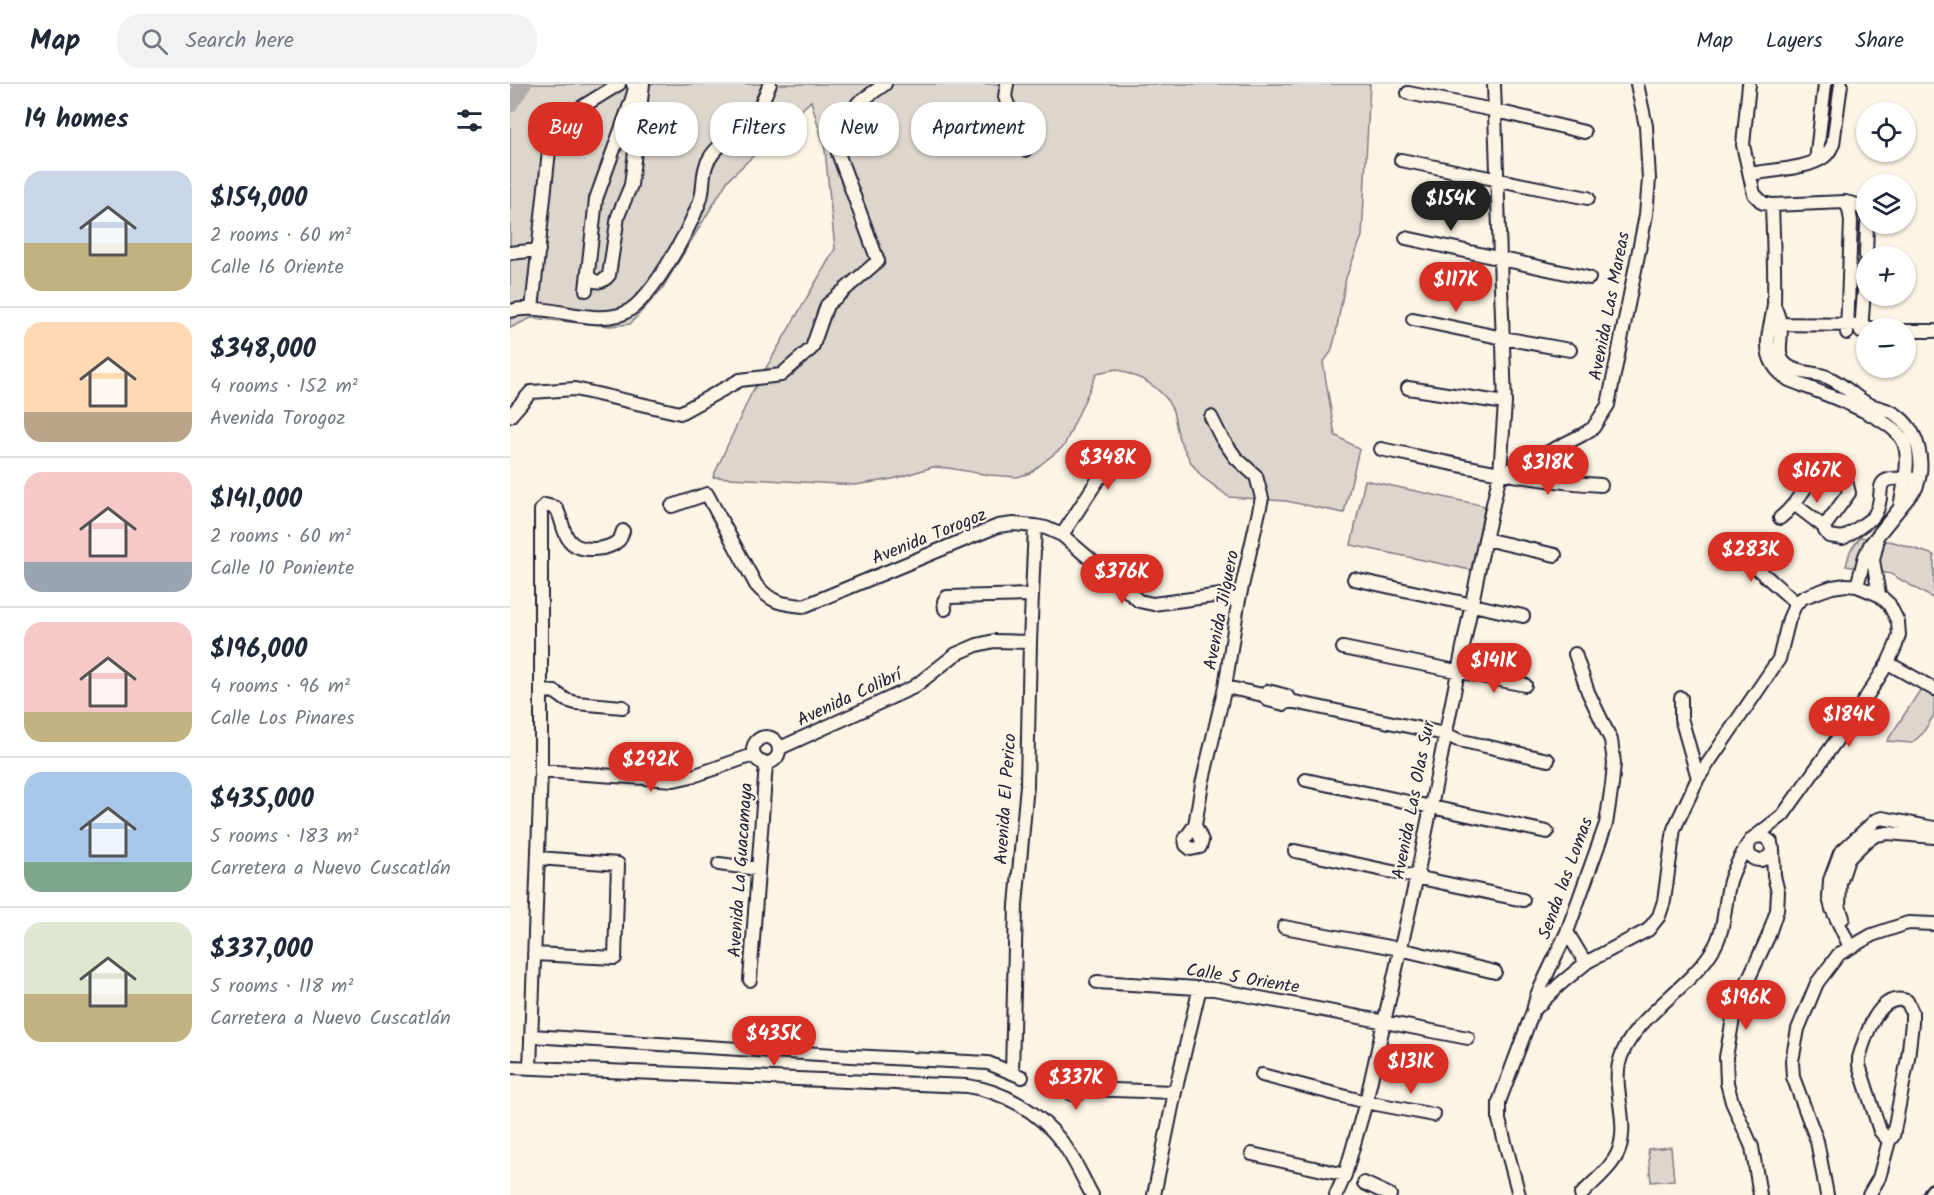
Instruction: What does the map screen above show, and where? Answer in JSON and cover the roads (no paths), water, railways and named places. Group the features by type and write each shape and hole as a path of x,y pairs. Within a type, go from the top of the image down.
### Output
{"street":[{"path":"532,309 551,132 559,122 619,84"},
{"path":"586,290 596,199 632,99 635,88 633,84"},
{"path":"588,276 601,282 609,275 618,216 631,185 643,84"},
{"path":"510,311 532,309 606,317 627,313 657,280 674,253 701,199 703,175 707,162 715,150 754,116 770,84"},
{"path":"510,416 531,392 575,389 680,413 740,380 781,375 812,348 827,305 878,261 838,153 858,103 885,84"},
{"path":"1006,84 1007,102"},
{"name":"Avenida Las Olas Sur","path":"1336,1195 1345,1175 1366,1102 1417,876 1444,734 1500,473 1505,403 1493,110 1494,84"},
{"name":"Avenida Las Mareas","path":"1500,473 1519,467 1582,435 1593,428 1608,405 1646,215 1649,179 1646,137 1637,84"},
{"path":"1749,84 1743,146 1754,194 1763,203 1772,205 1845,202 1856,205"},
{"path":"1816,161 1825,84"},
{"path":"1750,174 1808,164 1824,157 1833,144 1840,84"},
{"path":"1408,93 1584,132"},
{"path":"1401,160 1588,198"},
{"path":"1845,202 1851,221 1847,329"},
{"path":"1772,205 1775,327 1782,360 1797,370 1829,377 1867,404 1896,415 1908,426 1916,439 1919,451 1920,479 1916,489 1870,545 1857,586"},
{"path":"1406,238 1589,278"},
{"path":"510,253 539,250"},
{"path":"1413,319 1570,350"},
{"path":"1775,327 1856,329"},
{"path":"1775,327 1769,353 1779,373 1789,380 1875,416 1898,432 1906,453 1900,507"},
{"path":"1916,331 1934,331"},
{"path":"1408,388 1505,403"},
{"name":"Avenida Jilguero","path":"1195,825 1224,687 1238,604 1262,498 1256,476 1236,458 1221,437 1211,417"},
{"path":"1381,449 1559,483 1601,485"},
{"path":"1780,519 1813,477 1819,473 1833,472 1846,480 1849,493 1824,526"},
{"path":"1062,535 1101,475"},
{"path":"1794,504 1824,526 1829,536 1843,538 1875,515 1884,481 1892,477 1920,479"},
{"name":"Avenida Torogoz","path":"672,506 707,494 756,585 766,596 781,604 804,606 998,526 1013,524 1046,528 1062,535 1140,601 1153,604 1221,595 1231,598 1238,604"},
{"path":"530,1068 541,771 541,510 545,505 556,508 568,539 580,547 595,549 612,544 619,539 623,531"},
{"name":"Avenida El Perico","path":"531,1036 988,1063 1017,1075 1016,905 1027,785 1035,526"},
{"path":"1877,538 1873,560 1879,595"},
{"path":"1485,539 1556,555"},
{"path":"1726,541 1796,603"},
{"path":"1354,579 1523,616"},
{"path":"1533,1011 1587,962 1648,930 1659,916 1664,902 1674,829 1698,778 1779,659 1796,603 1804,597 1832,586 1857,586 1879,595 1893,609 1898,622 1899,634 1888,663 1858,710 1783,815 1751,840 1729,883 1720,935 1713,950 1629,1039 1616,1073 1622,1121 1619,1150 1612,1162 1581,1195"},
{"path":"945,609 944,601 947,597 1032,595"},
{"name":"Avenida Colibrí","path":"780,748 914,687 956,654 977,645 994,641 1030,642"},
{"path":"1343,648 1525,685"},
{"name":"Senda las Lomas","path":"1519,1195 1498,1120 1499,1102 1537,996 1567,932 1606,824 1614,763 1611,740 1588,692 1575,654"},
{"path":"1888,663 1934,689"},
{"path":"1224,687 1263,695 1268,691 1287,696 1290,701 1444,734 1458,740 1548,760"},
{"path":"541,692 555,693 576,703 623,707"},
{"path":"1681,698 1681,718 1698,778"},
{"path":"763,737 771,738 780,748 777,759 766,764 758,761 753,755 755,742 763,737"},
{"path":"541,771 674,780 696,775 753,755"},
{"path":"1691,755 1713,756"},
{"name":"Avenida La Guacamaya","path":"750,980 766,764"},
{"path":"1306,780 1547,832"},
{"path":"1735,868 1769,857 1783,815"},
{"path":"1853,945 1832,909 1829,898 1830,880 1840,853 1876,820 1882,818 1934,828"},
{"path":"1853,945 1839,906 1840,883 1848,858 1876,835 1934,837"},
{"path":"1760,1195 1752,1147 1732,1102 1727,1083 1726,1057 1733,1018 1768,937 1777,910 1778,892 1774,876 1772,847 1768,838 1759,836 1751,840 1748,852 1774,876"},
{"path":"1295,851 1523,900"},
{"path":"534,954 615,958 618,864 538,858"},
{"path":"719,864 758,869"},
{"path":"1827,1195 1817,1141 1793,1077 1792,1061 1798,1029 1817,983 1839,954 1872,935 1908,924 1934,924"},
{"path":"1284,927 1400,949 1495,972"},
{"path":"1567,932 1587,962"},
{"name":"Calle 5 Oriente","path":"1097,982 1200,987 1468,1038"},
{"path":"1154,1195 1200,987"},
{"path":"1869,1195 1879,1178 1889,1141 1893,1136 1908,1058 1912,1012 1906,1001 1896,999 1878,1010 1859,1058 1861,1072 1880,1131 1889,1141"},
{"path":"510,1067 955,1085 985,1089 1006,1096 1032,1112 1048,1127 1062,1142 1092,1195"},
{"path":"1262,1074 1366,1102 1434,1115"},
{"path":"1082,1089 1175,1092"},
{"path":"1252,1154 1345,1175"},
{"path":"1364,1183 1387,1194"}],"waterway":[{"path":"510,105 524,84"}]}
